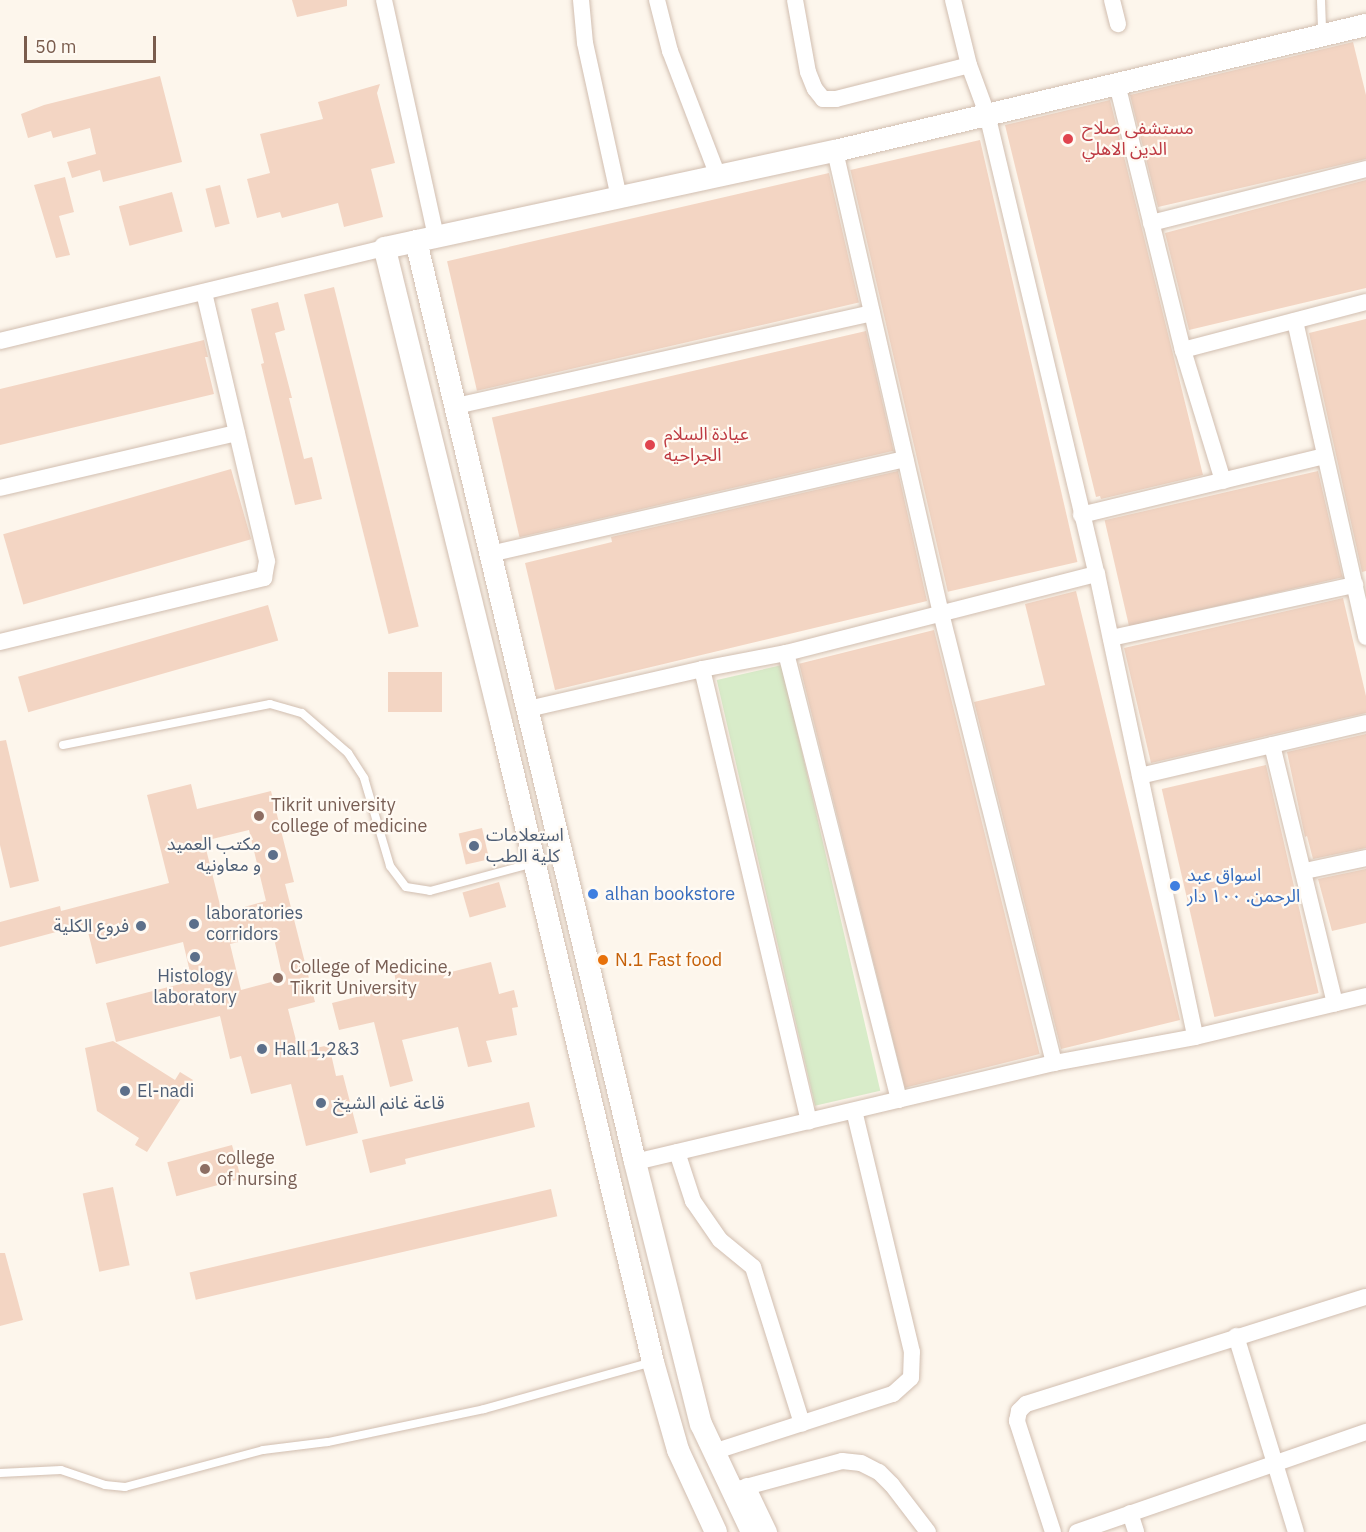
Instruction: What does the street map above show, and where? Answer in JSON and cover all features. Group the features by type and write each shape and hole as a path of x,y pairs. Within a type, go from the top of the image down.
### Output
{"street":[{"path":"384,0 456,406 635,1162 701,1424 712,1452 770,1532"},
{"path":"581,0 585,43 619,197"},
{"path":"657,0 670,51 718,176"},
{"path":"795,0 808,72 815,90 824,99 836,99 969,65"},
{"path":"953,0 969,65 987,114 1097,574 1195,1037"},
{"path":"1112,0 1118,24"},
{"path":"0,341 385,248 836,151 1366,25"},
{"path":"1117,84 1183,350 1222,481"},
{"path":"836,151 941,613 1054,1063"},
{"path":"1151,223 1366,169"},
{"path":"385,248 535,863 655,1370 678,1450 716,1532"},
{"path":"0,642 264,578 267,561 204,292"},
{"path":"1183,350 1366,302"},
{"path":"456,406 872,313"},
{"path":"1295,321 1366,637"},
{"path":"0,488 237,433"},
{"path":"1082,515 1324,456"},
{"path":"490,554 905,459"},
{"path":"528,709 786,652 1097,574"},
{"path":"1111,638 1355,585"},
{"path":"786,652 899,1100"},
{"path":"702,669 809,1122"},
{"path":"1140,776 1366,723"},
{"path":"1272,745 1305,871 1335,1003"},
{"path":"1305,871 1366,858"},
{"path":"554,946 583,940"},
{"path":"635,1162 1054,1063 1195,1037 1366,996"},
{"path":"712,1452 893,1394 910,1378 912,1352 854,1111"},
{"path":"677,1152 693,1201 720,1240 753,1267 802,1423"},
{"path":"1053,1532 1017,1421 1019,1412 1026,1404 1236,1336 1366,1297"},
{"path":"1236,1336 1296,1532"},
{"path":"655,1370 688,1371"},
{"path":"1077,1532 1366,1432"},
{"path":"739,1489 842,1461 861,1463 879,1472 892,1485 928,1532"},
{"path":"739,1489 752,1532"},
{"path":"1130,1513 1136,1532"}],"lane":[{"path":"1321,0 1322,35"},
{"path":"63,745 270,704 302,713 348,753 364,778 390,866 406,886 430,891 535,863"},
{"path":"0,1473 61,1470 105,1485 125,1487 262,1450 328,1442 655,1370"}],"green space":[{"path":"782,665 880,1091 815,1106 717,680"}],"building":[{"path":"292,0 347,0 347,6 297,17"},
{"path":"1353,42 1366,95 1366,159 1158,207 1130,95"},
{"path":"160,76 182,162 103,182 100,170 72,178 67,162 96,154 90,128 53,138 51,131 28,138 21,114 44,105"},
{"path":"380,84 377,93 395,163 371,169 383,217 344,227 338,203 282,218 280,212 257,218 247,179 270,173 260,134 323,119 318,102"},
{"path":"1110,100 1203,475 1101,499 1100,496 1096,497 1005,125"},
{"path":"980,140 1077,562 948,592 850,170"},
{"path":"829,173 859,303 477,391 447,261"},
{"path":"65,177 74,212 59,216 70,255 56,258 34,185"},
{"path":"1366,180 1366,288 1189,330 1165,233"},
{"path":"220,185 230,224 215,227 205,189"},
{"path":"172,192 183,232 129,246 119,206"},
{"path":"334,287 419,627 389,634 304,294"},
{"path":"278,302 285,330 275,333 292,398 289,398 304,459 312,457 322,499 295,505 261,364 264,363 251,309"},
{"path":"1366,319 1366,571 1362,572 1309,333"},
{"path":"866,331 894,451 520,537 492,417"},
{"path":"204,340 208,357 205,357 214,394 0,445 0,389"},
{"path":"231,469 251,539 23,604 3,534"},
{"path":"898,471 927,601 555,690 525,563 612,542 611,537"},
{"path":"1318,471 1343,577 1129,626 1105,520"},
{"path":"1076,591 1180,1020 1061,1049 974,702 1045,685 1025,604"},
{"path":"1343,598 1366,696 1366,713 1151,763 1124,648"},
{"path":"268,605 278,641 28,712 18,677"},
{"path":"934,630 1040,1054 905,1088 799,664"},
{"path":"388,672 442,672 442,712 388,712"},
{"path":"1366,734 1366,848 1313,859 1307,836 1305,837 1287,752"},
{"path":"6,740 39,881 10,888 0,845 0,741"},
{"path":"1266,765 1319,993 1214,1017 1162,789"},
{"path":"191,784 197,809 271,791 294,882 285,884 315,1002 288,1009 299,1052 329,1045 336,1076 343,1075 358,1133 306,1146 291,1084 251,1094 241,1056 230,1059 220,1016 116,1042 106,1003 192,981 183,942 96,964 86,924 0,947 0,922 60,906 61,911 169,883 147,795","holes":["249,830 266,901 222,913 204,841","273,934 283,979 241,990 230,944"]},
{"path":"482,828 489,859 466,865 459,833"},
{"path":"1366,869 1366,923 1332,931 1318,879"},
{"path":"499,882 506,907 470,917 462,892"},
{"path":"436,961 439,975 491,962 499,994 514,990 518,1007 512,1008 517,1035 486,1041 492,1062 468,1067 458,1027 402,1040 413,1081 390,1087 374,1022 339,1030 332,1003 397,987 394,972"},
{"path":"113,1041 175,1080 180,1072 193,1080 147,1152 135,1145 139,1138 97,1111 85,1048"},
{"path":"529,1102 535,1127 405,1159 406,1164 370,1173 362,1140"},
{"path":"232,1145 241,1179 176,1196 167,1162"},
{"path":"113,1187 130,1265 99,1272 83,1193"},
{"path":"551,1189 557,1216 196,1300 190,1272"},
{"path":"0,1253 5,1253 23,1320 0,1326"}],"place":[{"name":"مستشفى صلاح الدين الاهلي","path":"1068,139"},
{"name":"عيادة السلام الجراحيه","path":"650,445"},
{"name":"Tikrit university college of medicine","path":"259,816"},
{"name":"استعلامات كلية الطب","path":"474,846"},
{"name":"مكتب العميد و معاونيه","path":"273,855"},
{"name":"اسواق عبد الرحمن. ١٠٠ دار","path":"1175,886"},
{"name":"alhan bookstore","path":"593,894"},
{"name":"laboratories corridors","path":"194,924"},
{"name":"فروع الكلية","path":"141,926"},
{"name":"Histology laboratory","path":"195,957"},
{"name":"N.1 Fast food","path":"603,960"},
{"name":"College of Medicine, Tikrit University","path":"278,978"},
{"name":"Hall 1,2&3","path":"262,1049"},
{"name":"El-nadi","path":"125,1091"},
{"name":"قاعة غانم الشيخ","path":"321,1103"},
{"name":"college of nursing","path":"205,1169"}]}
